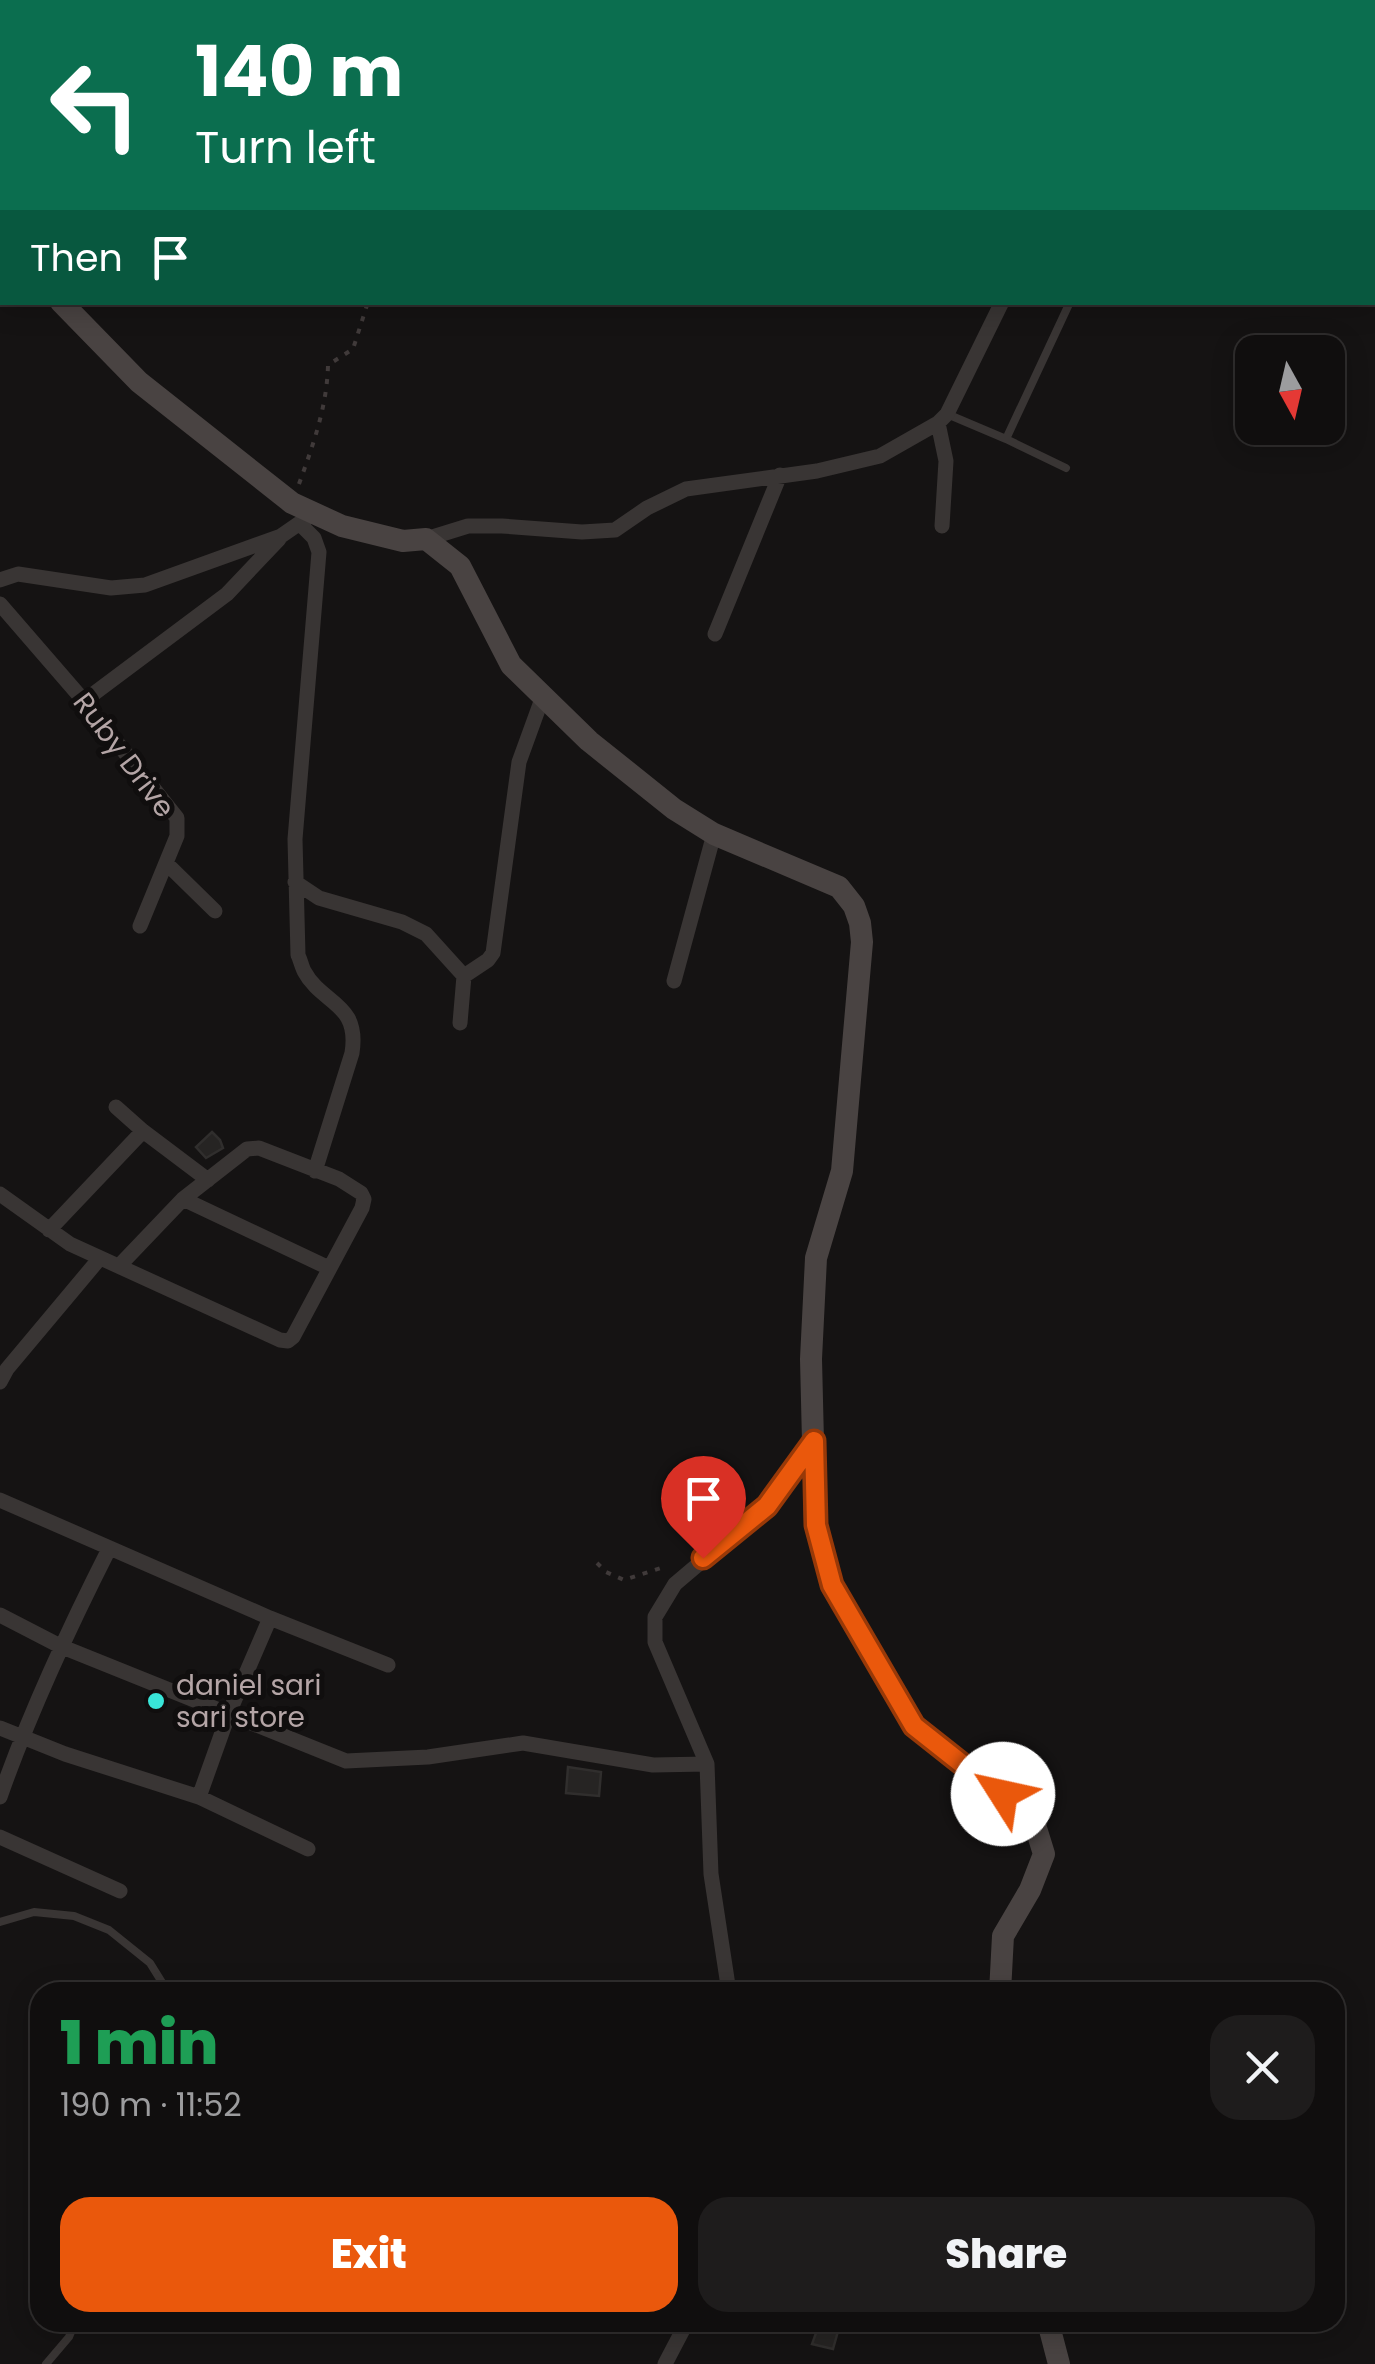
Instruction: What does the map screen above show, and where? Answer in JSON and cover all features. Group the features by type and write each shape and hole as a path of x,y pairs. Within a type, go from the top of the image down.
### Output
{"street":[{"path":"64,305 139,382 302,513 403,540 426,539 468,526 614,530 686,489 817,471 880,456 942,419 1000,305"},
{"path":"942,419 946,461 942,526"},
{"path":"715,634 780,475"},
{"path":"84,701 227,594 302,513"},
{"path":"302,513 319,552 295,839 298,955 311,981 343,1010 353,1026 354,1041 315,1171"},
{"path":"0,580 18,574 110,588 145,584 281,536"},
{"path":"426,539 460,566 511,665 588,740 674,809 714,834 840,887 854,906 862,942 842,1171 816,1258 812,1358 816,1525 832,1585 914,1726 1031,1812 1044,1854 1030,1890 1003,1936 1001,1982"},
{"name":"Ruby Drive","path":"0,604 177,818 176,836 140,926"},
{"path":"464,976 492,953 519,762 543,696"},
{"path":"674,981 714,834"},
{"path":"166,863 214,911"},
{"path":"295,882 319,898 402,922 426,934 464,976 460,1023"},
{"path":"116,1108 208,1180"},
{"path":"49,1230 143,1131"},
{"path":"0,1217 6,1198 70,1244 280,1340 288,1340 294,1337 364,1199 339,1178 259,1148 247,1149 183,1200 119,1266"},
{"path":"183,1200 329,1268"},
{"path":"2,1371 100,1258"},
{"path":"727,1982 711,1874 706,1764 655,1642 656,1617 675,1584 767,1506 814,1441"},
{"path":"0,1500 388,1665"},
{"path":"0,1797 60,1646 109,1549"},
{"path":"0,1615 60,1646 346,1762 428,1757 523,1743 654,1765 706,1764"},
{"path":"199,1797 270,1618"},
{"path":"0,1728 199,1797 308,1849"},
{"path":"0,1837 120,1891"},
{"path":"665,2364 682,2332"},
{"path":"1050,2332 1058,2364"}],"lane":[{"path":"1006,439 1069,305"},
{"path":"942,419 1006,439 1066,468"},
{"path":"0,1922 34,1912 74,1916 108,1930 150,1964 162,1982"},
{"path":"46,2364 71,2332"}],"path":[{"path":"302,513 328,365 353,349 367,305"},
{"path":"597,1563 624,1580 676,1563"}],"building":[{"path":"212,1132 223,1148 206,1158 196,1147"},
{"path":"568,1767 601,1772 599,1796 566,1793"},
{"path":"816,2332 838,2332 833,2349 812,2344"}],"place":[{"name":"daniel sari sari store","path":"156,1701"}],"route":[{"path":"703,1558 767,1506 814,1441 816,1525 832,1585 914,1726 1003,1794"}]}
